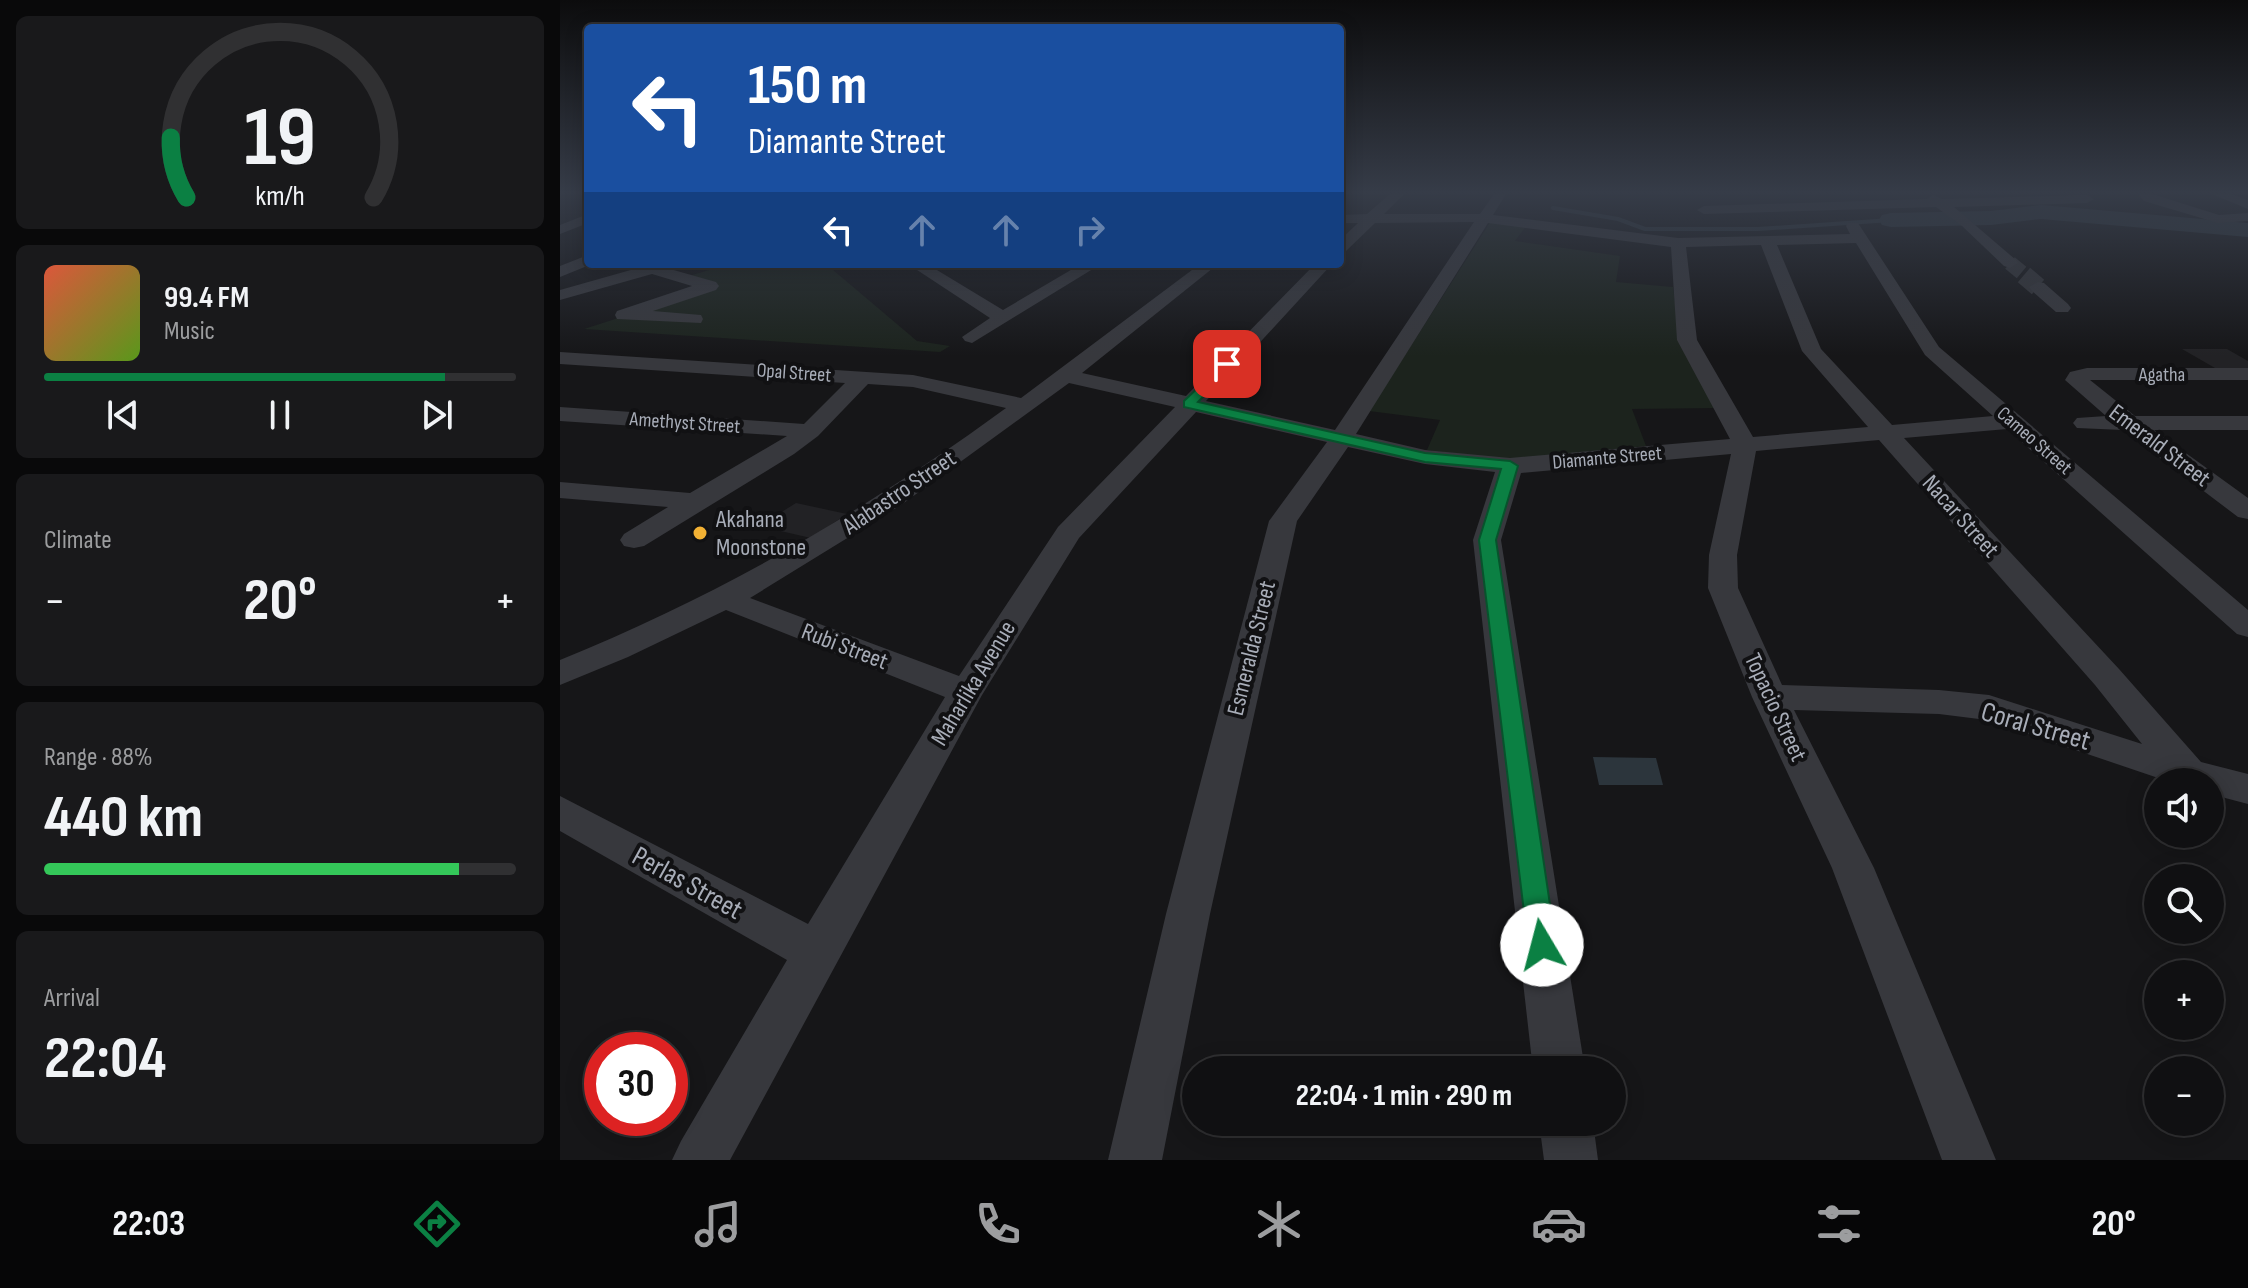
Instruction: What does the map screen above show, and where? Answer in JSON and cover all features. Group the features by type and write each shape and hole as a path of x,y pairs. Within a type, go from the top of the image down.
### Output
{"street":[{"name":"Esmeralda Street","path":"1135,1160 1188,914 1283,521 1341,439 1465,248"},
{"path":"1678,248 1687,340 1745,444"},
{"name":"Nacar Street","path":"1770,248 1812,351 2107,677 2184,768"},
{"name":"Cameo Street","path":"1867,248 1932,351 2248,627"},
{"path":"1994,248 2010,263"},
{"path":"560,272 584,262"},
{"path":"560,295 656,268"},
{"path":"922,268 1002,318"},
{"path":"972,337 1078,268"},
{"name":"Alabastro Street","path":"560,673 649,636 725,599 828,540 1026,406 1205,268"},
{"name":"Maharlika Avenue","path":"700,1160 966,692 1068,533 1320,268"},
{"path":"652,269 710,286 624,315 694,319"},
{"path":"2038,287 2062,308"},
{"name":"Opal Street","path":"560,358 913,381 1026,406"},
{"name":"Agatha","path":"2077,376 2248,374"},
{"name":"Diamante Street","path":"1066,376 1425,457 1510,466 2014,421"},
{"name":"Emerald Street","path":"2077,376 2081,385 2129,423 2248,511"},
{"path":"634,540 785,449 810,431 863,377"},
{"name":"Amethyst Street","path":"560,414 810,431"},
{"path":"2085,423 2248,423"},
{"name":"Topacio Street","path":"1745,444 1723,555 1723,588 1770,697 1853,868 1969,1160"},
{"path":"1510,466 1487,540 1557,1056"},
{"path":"2210,482 2248,482"},
{"path":"560,490 695,501"},
{"name":"Rubi Street","path":"725,599 966,692"},
{"name":"Coral Street","path":"1770,697 1939,702 1989,708 2173,768"},
{"name":"Coral Street","path":"2224,783 2248,789"},
{"name":"Perlas Street","path":"560,812 816,952"},
{"path":"1568,1136 1571,1160"}],"shaded area":[{"path":"1474,248 1565,248 1620,256 1616,282 1673,287 1679,332 1717,408 1632,409 1646,446 1508,460 1427,450 1440,420 1369,411"},
{"path":"716,268 831,268 917,341 950,346 940,352 584,329 709,289 689,276"},
{"path":"2182,349 2227,349 2248,361 2248,368 2215,368"},
{"path":"796,503 847,514 811,538 759,526"},
{"path":"1593,757 1656,758 1663,785 1599,785"}],"tunnel":[{"path":"2010,263 2027,277"},
{"path":"2024,275 2038,287"}],"place":[{"name":"Akahana Moonstone","path":"700,533"}],"route":[{"path":"1227,364 1188,404 1425,457 1510,466 1487,540 1542,945"}]}
